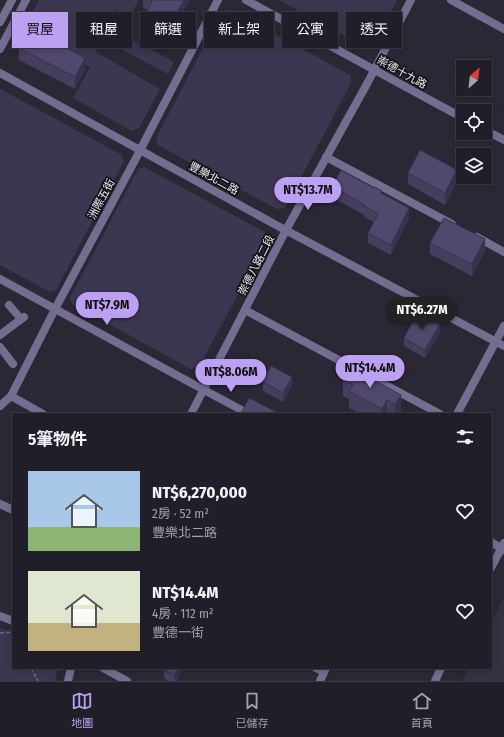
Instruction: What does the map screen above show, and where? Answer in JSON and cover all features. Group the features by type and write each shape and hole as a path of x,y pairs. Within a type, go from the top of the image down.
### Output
{"street":[{"path":"0,22 12,0"},
{"path":"0,49 26,0"},
{"name":"洲際五街","path":"0,406 11,396 55,309 218,0"},
{"name":"崇德十九路","path":"246,0 456,114"},
{"name":"崇德八路二段","path":"192,413 286,230 411,0"},
{"path":"450,0 504,29"},
{"name":"豐樂北二路","path":"0,73 286,230 504,346"},
{"path":"492,134 504,140"},
{"path":"326,157 504,252"},
{"path":"0,279 247,413"},
{"path":"0,335 22,318 9,305"},
{"path":"245,310 438,413"},
{"path":"458,413 504,326"},
{"path":"0,347 13,364"},
{"path":"11,396 41,413"},
{"path":"0,504 12,510"},
{"path":"492,542 503,547 492,566"},
{"path":"0,616 12,621"},
{"path":"68,681 71,669"},
{"path":"105,669 127,681"},
{"path":"435,681 441,669"},
{"path":"320,681 325,670"}],"path":[{"path":"0,633 12,632"},
{"path":"32,669 38,681"}],"shaded area":[{"path":"39,0 139,0 132,12 122,12 116,9 114,12 76,12 76,48 98,48 96,52 160,89 139,128 132,131 73,98 90,67 53,48 68,48 68,12 33,12"},
{"path":"279,0 397,0 391,12 346,12 346,37 338,32 338,12 301,12"},
{"path":"230,10 234,12 222,12"},
{"path":"274,34 282,38 282,48 300,48 350,75 351,83 285,208 277,209 158,145 156,138 204,46 204,48 274,48"},
{"path":"132,40 140,44 140,48 147,48 174,62 168,74 119,48 132,48"},
{"path":"0,89 122,155 124,161 56,290 50,292 0,265"},
{"path":"144,167 265,232 267,240 199,367 191,369 72,304 70,298 138,169"},
{"path":"504,598 504,681 462,681 468,669 492,669 492,621"},
{"path":"0,628 12,633 12,669 58,669 55,681 0,681"}],"building":[{"path":"150,0 184,0 177,12 147,12 152,1"},
{"path":"19,48 66,48 85,58 75,77"},
{"path":"420,150 456,169 445,193 408,173"},
{"path":"341,170 374,188 375,187 382,191 381,193 409,208 391,245 368,233 378,214 332,186"},
{"path":"444,218 485,239 472,264 430,243"},
{"path":"418,312 440,324 425,350 404,338"},
{"path":"271,366 292,377 283,393 263,382"},
{"path":"350,367 401,395 395,404 387,400 382,409 349,391 353,385 343,379"},
{"path":"249,398 278,413 242,413"},
{"path":"164,669 177,669 174,675"}]}
